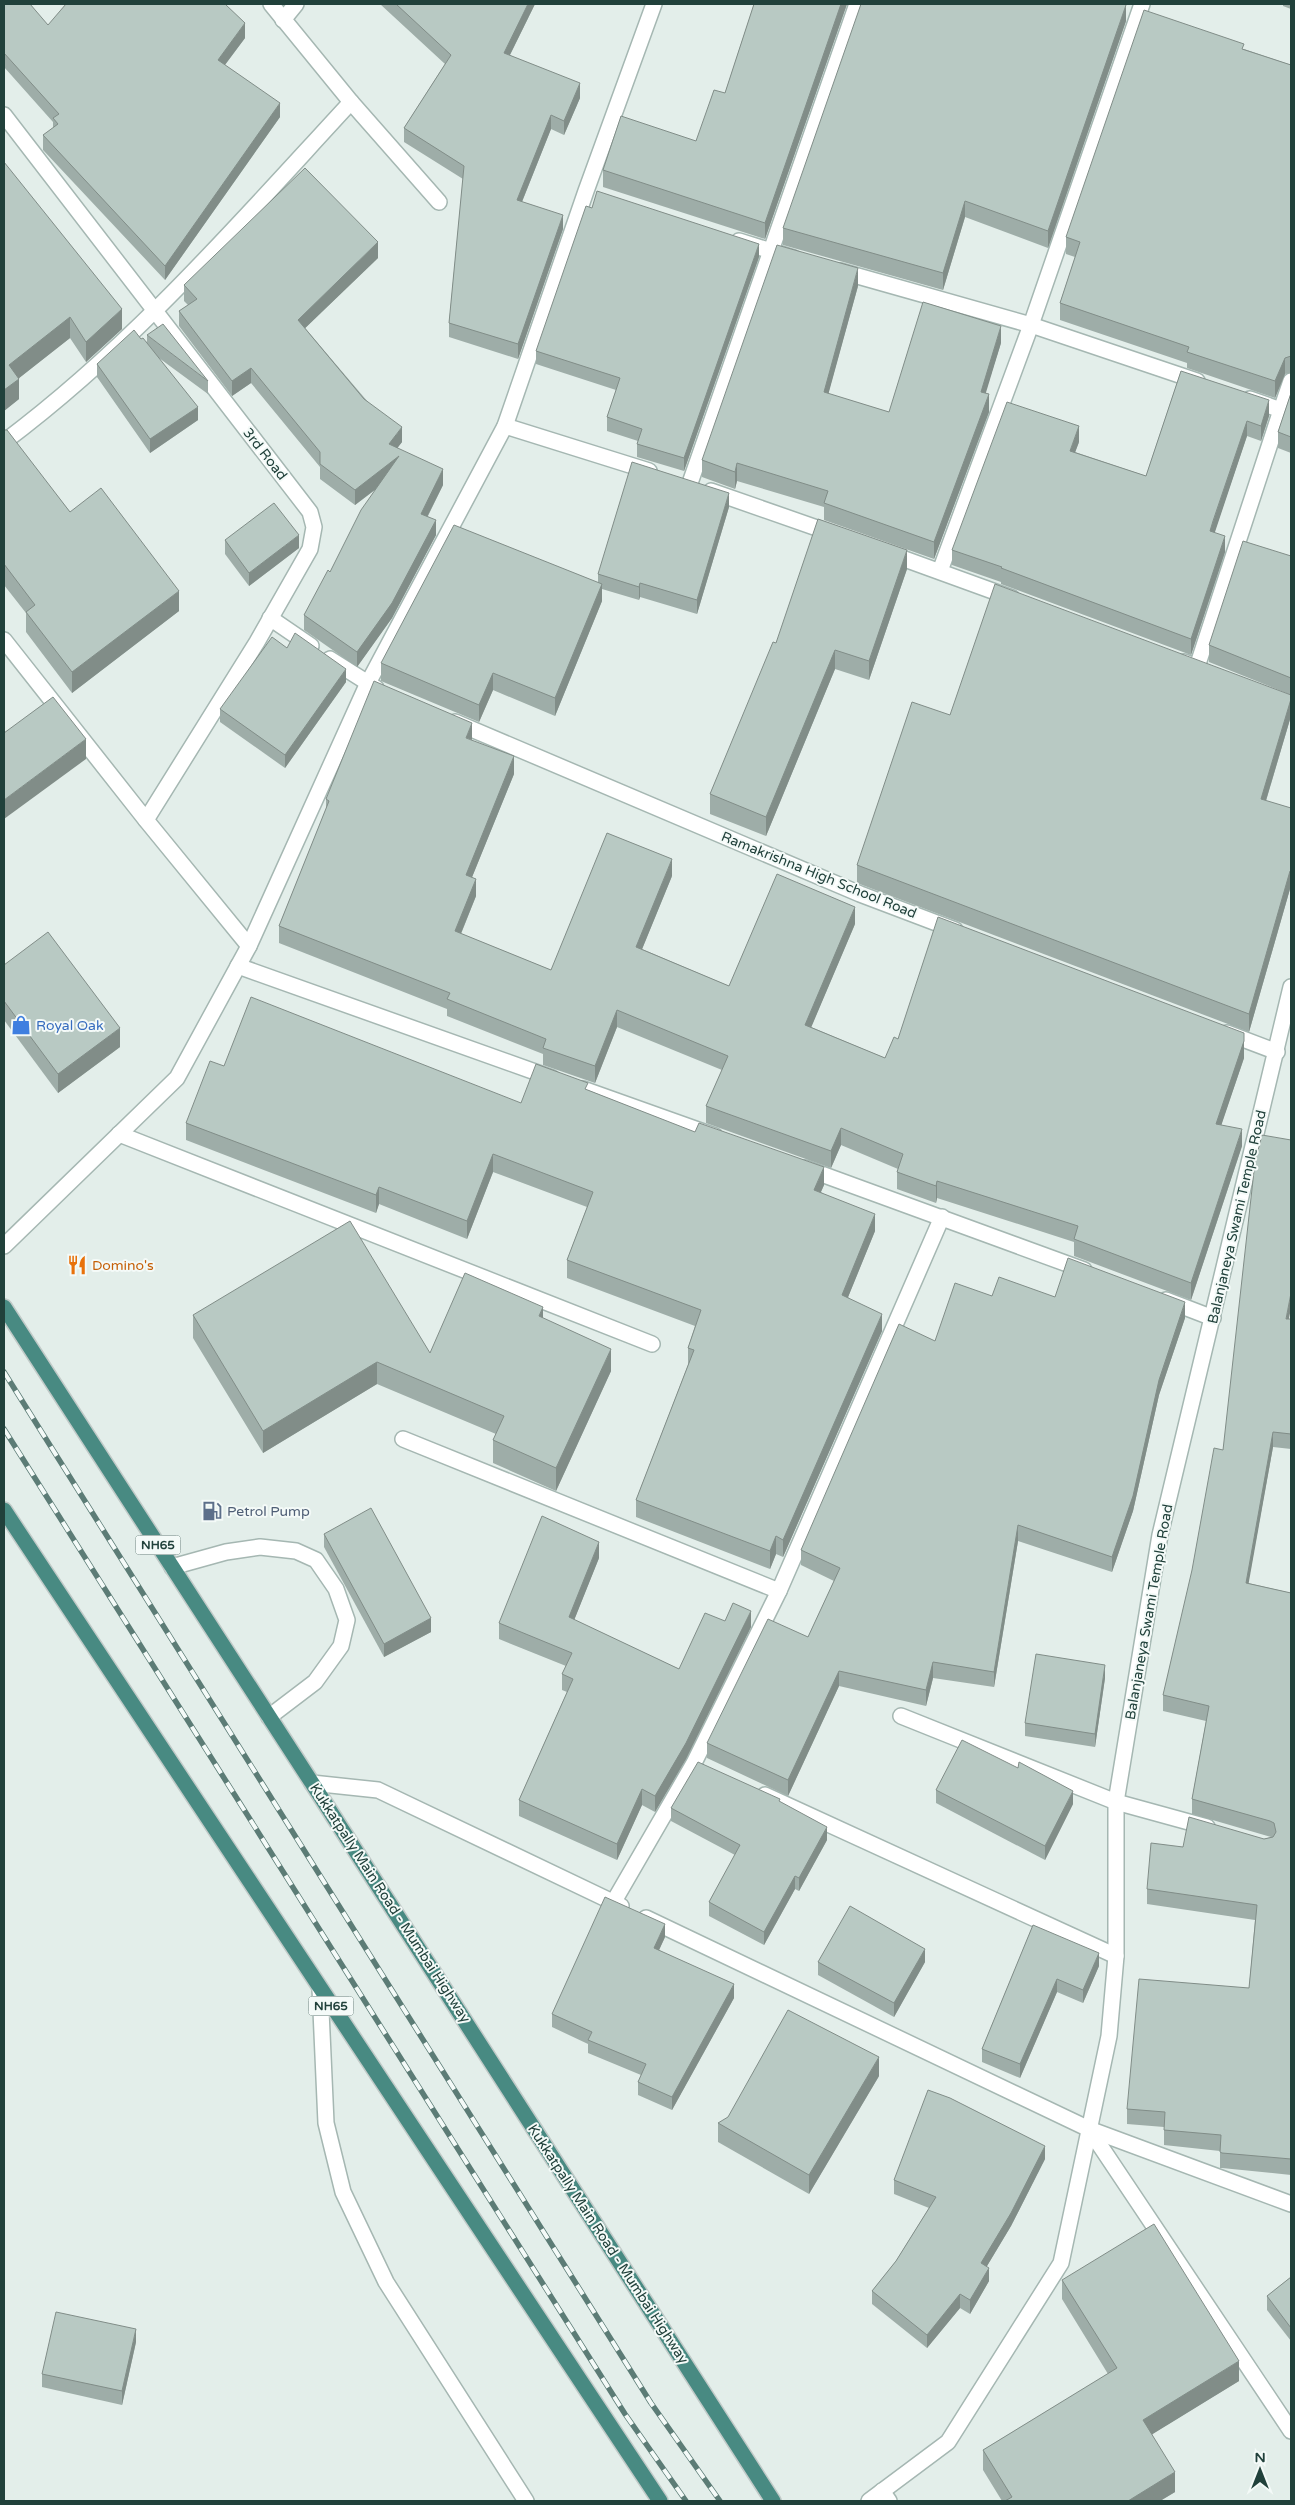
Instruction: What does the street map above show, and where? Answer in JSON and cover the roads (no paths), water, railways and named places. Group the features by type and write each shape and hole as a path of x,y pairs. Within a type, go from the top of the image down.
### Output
{"highway":[{"name":"Kukkatpally Main Road - Mumbai Highway","path":"4,1307 312,1782 773,2501"},
{"name":"NH65","path":"4,1510 660,2501"}],"street":[{"path":"271,4 351,102 439,202"},
{"path":"283,20 296,4"},
{"path":"4,1246 177,1078 249,946 367,684 505,426 586,191 654,4"},
{"path":"690,483 857,4"},
{"path":"940,571 1031,324 1142,4"},
{"path":"4,442 55,404 156,312 351,102"},
{"name":"3rd Road","path":"4,115 310,512 314,527 310,549 270,618 146,820"},
{"path":"586,191 604,197"},
{"path":"725,236 808,262"},
{"path":"827,267 1031,324 1207,385"},
{"path":"1197,667 1291,381"},
{"path":"1235,394 1281,410"},
{"path":"505,426 690,483 848,539"},
{"path":"875,548 1023,602"},
{"path":"270,618 367,684 386,692"},
{"path":"4,640 146,820 249,946"},
{"path":"1170,656 1214,674"},
{"name":"Ramakrishna High School Road","path":"440,716 860,894 971,936"},
{"path":"238,966 726,1140"},
{"name":"Balanjaneya Swami Temple Road","path":"868,2501 886,2496 948,2442 1061,2263 1108,2036 1116,1956 1116,1802 1160,1535 1291,987"},
{"path":"1212,1028 1277,1052"},
{"path":"119,1134 652,1344"},
{"path":"792,1164 1101,1276"},
{"path":"614,1903 694,1762 779,1591 942,1217"},
{"path":"1148,1293 1213,1318"},
{"path":"403,1439 779,1591"},
{"path":"172,1567 226,1552 260,1547 296,1551 316,1560 336,1590 347,1620 341,1646 315,1682 269,1717"},
{"path":"901,1716 1116,1802 1220,1831"},
{"path":"694,1762 712,1771"},
{"path":"312,1782 378,1790 1089,2129 1291,2204"},
{"path":"748,1787 1116,1956"},
{"path":"320,1988 326,2123 343,2192 386,2282 526,2501"},
{"path":"1089,2129 1291,2431"}],"railway":[{"path":"4,1372 651,2403 720,2501"},
{"path":"4,1429 625,2414 686,2501"}],"place":[{"name":"Royal Oak","path":"21,1025"},
{"name":"Domino's","path":"77,1265"},
{"name":"Petrol Pump","path":"212,1511"}]}
